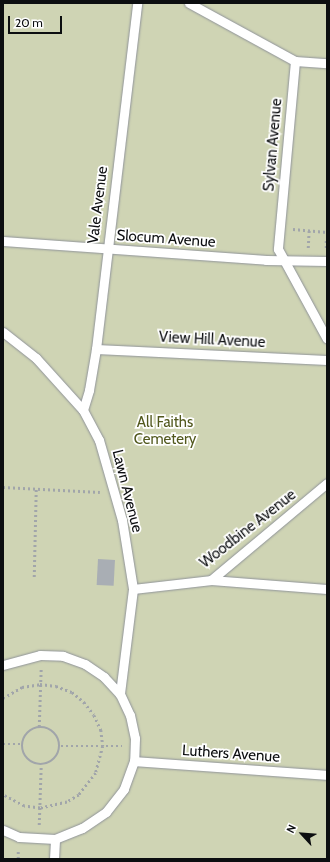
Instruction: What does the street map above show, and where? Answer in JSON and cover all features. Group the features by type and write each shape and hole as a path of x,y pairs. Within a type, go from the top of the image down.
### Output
{"lane":[{"name":"Vale Avenue","path":"83,410 90,390 96,349 137,3"},
{"path":"189,3 295,61 327,63"},
{"name":"Sylvan Avenue","path":"295,61 278,249 327,339"},
{"name":"Slocum Avenue","path":"3,241 284,260 327,261"},
{"name":"Lawn Avenue","path":"3,332 36,358 83,410 99,440 122,520 133,589 120,694"},
{"name":"View Hill Avenue","path":"96,349 327,360"},
{"name":"Woodbine Avenue","path":"133,589 211,580 327,483"},
{"path":"211,580 327,589"},
{"path":"3,665 40,655 63,656 85,664 104,677 120,694 130,715 135,738 134,761 124,788 106,812 82,828 55,839 19,837 3,830"},
{"name":"Luthers Avenue","path":"134,761 327,775"},
{"path":"54,859 55,839"}],"path":[{"path":"288,229 327,232"},
{"path":"308,250 309,230"},
{"path":"301,249 314,250"},
{"path":"319,251 327,251"},
{"path":"3,487 114,493"},
{"path":"34,577 36,489"},
{"path":"39,727 41,663"},
{"path":"3,698 22,687 40,684 56,686 72,692 84,702 96,720 103,746 96,773 79,795 67,802 40,808 24,806 3,795"},
{"path":"39,727 54,731 60,746 55,760 41,765 27,759 22,744 26,734 39,727"},
{"path":"60,746 124,747 124,740"},
{"path":"3,744 22,744"},
{"path":"39,827 41,765"}],"green space":[{"name":"All Faiths Cemetery","path":"3,3 327,3 327,859 3,859"}],"building":[{"path":"98,559 115,560 114,586 97,585"}]}
